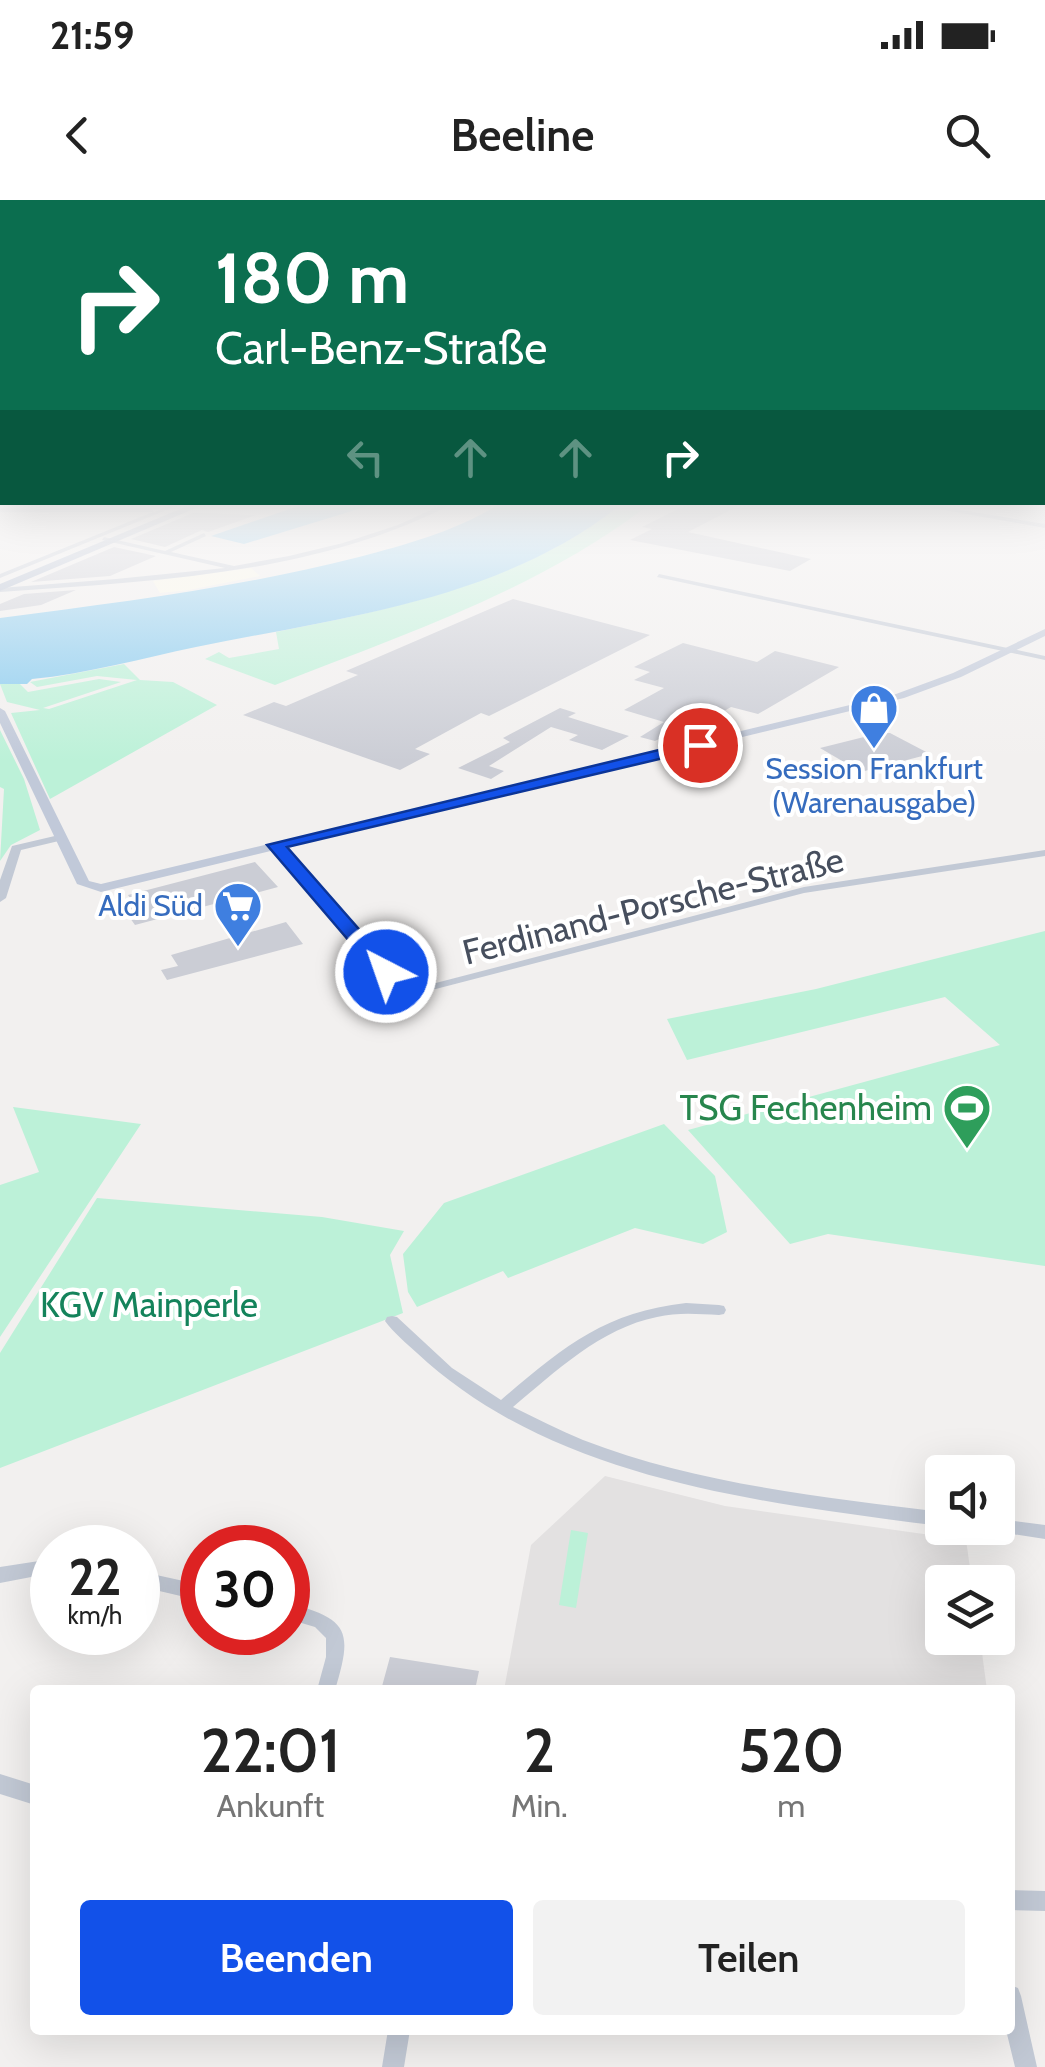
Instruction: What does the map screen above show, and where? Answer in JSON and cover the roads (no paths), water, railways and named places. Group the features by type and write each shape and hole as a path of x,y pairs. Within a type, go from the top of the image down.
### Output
{"main road":[{"path":"0,711 59,838 84,884 93,888 877,702 938,683 1045,632"}],"street":[{"path":"718,588 1045,658"},
{"path":"0,898 16,848 59,838"},
{"name":"Ferdinand-Porsche-Straße","path":"275,845 392,978 406,986 428,988 764,899 1045,852"},
{"path":"502,1408 577,1346 622,1320 676,1306 719,1310"},
{"path":"392,1322 439,1366 502,1408 560,1437 702,1481 925,1516"},
{"path":"1015,1528 1045,1532"},
{"path":"0,1576 30,1570"},
{"path":"310,1617 326,1621 336,1633 337,1650 327,1685"},
{"path":"0,1784 30,1794"},
{"path":"1015,1900 1045,1901"},
{"path":"1015,2018 1026,2067"},
{"path":"393,2067 398,2035"}],"water":[{"path":"207,588 458,588 364,614 94,670 32,679 27,684 0,684 0,618"}],"place":[{"name":"Session Frankfurt (Warenausgabe)","path":"874,750"},
{"name":"Aldi Süd","path":"238,948"},
{"name":"TSG Fechenheim","path":"967,1150"}],"park label":[{"name":"KGV Mainperle","path":"149,1305"}]}
